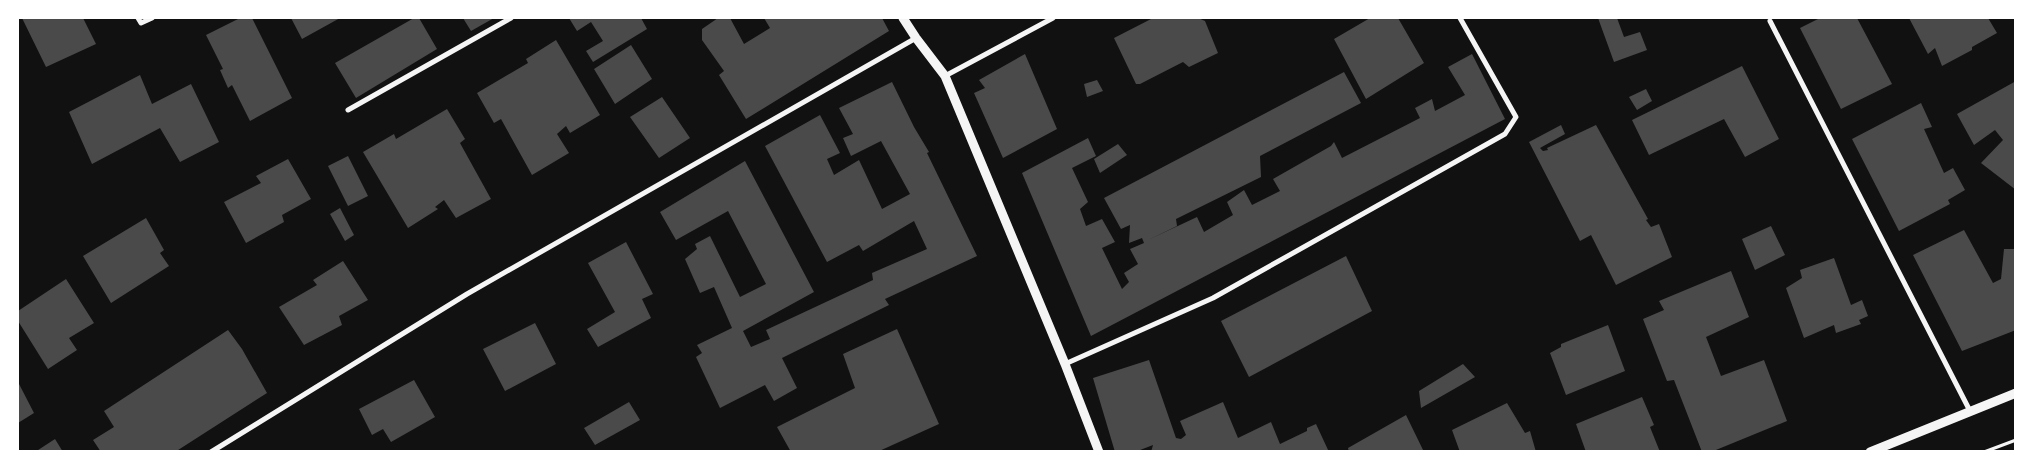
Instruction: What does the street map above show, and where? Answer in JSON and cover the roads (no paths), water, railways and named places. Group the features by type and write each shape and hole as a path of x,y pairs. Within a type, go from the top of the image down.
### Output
{"street":[{"path":"138,18 142,24 152,18"},
{"path":"348,110 511,18"},
{"path":"904,18 916,38 945,76 1065,364 1099,452"},
{"path":"945,76 1053,18"},
{"path":"1065,364 1213,298 1505,134 1516,117 1460,18"},
{"path":"1770,21 1970,411"},
{"path":"211,452 467,294 916,38"},
{"path":"1870,452 2016,393"}]}
